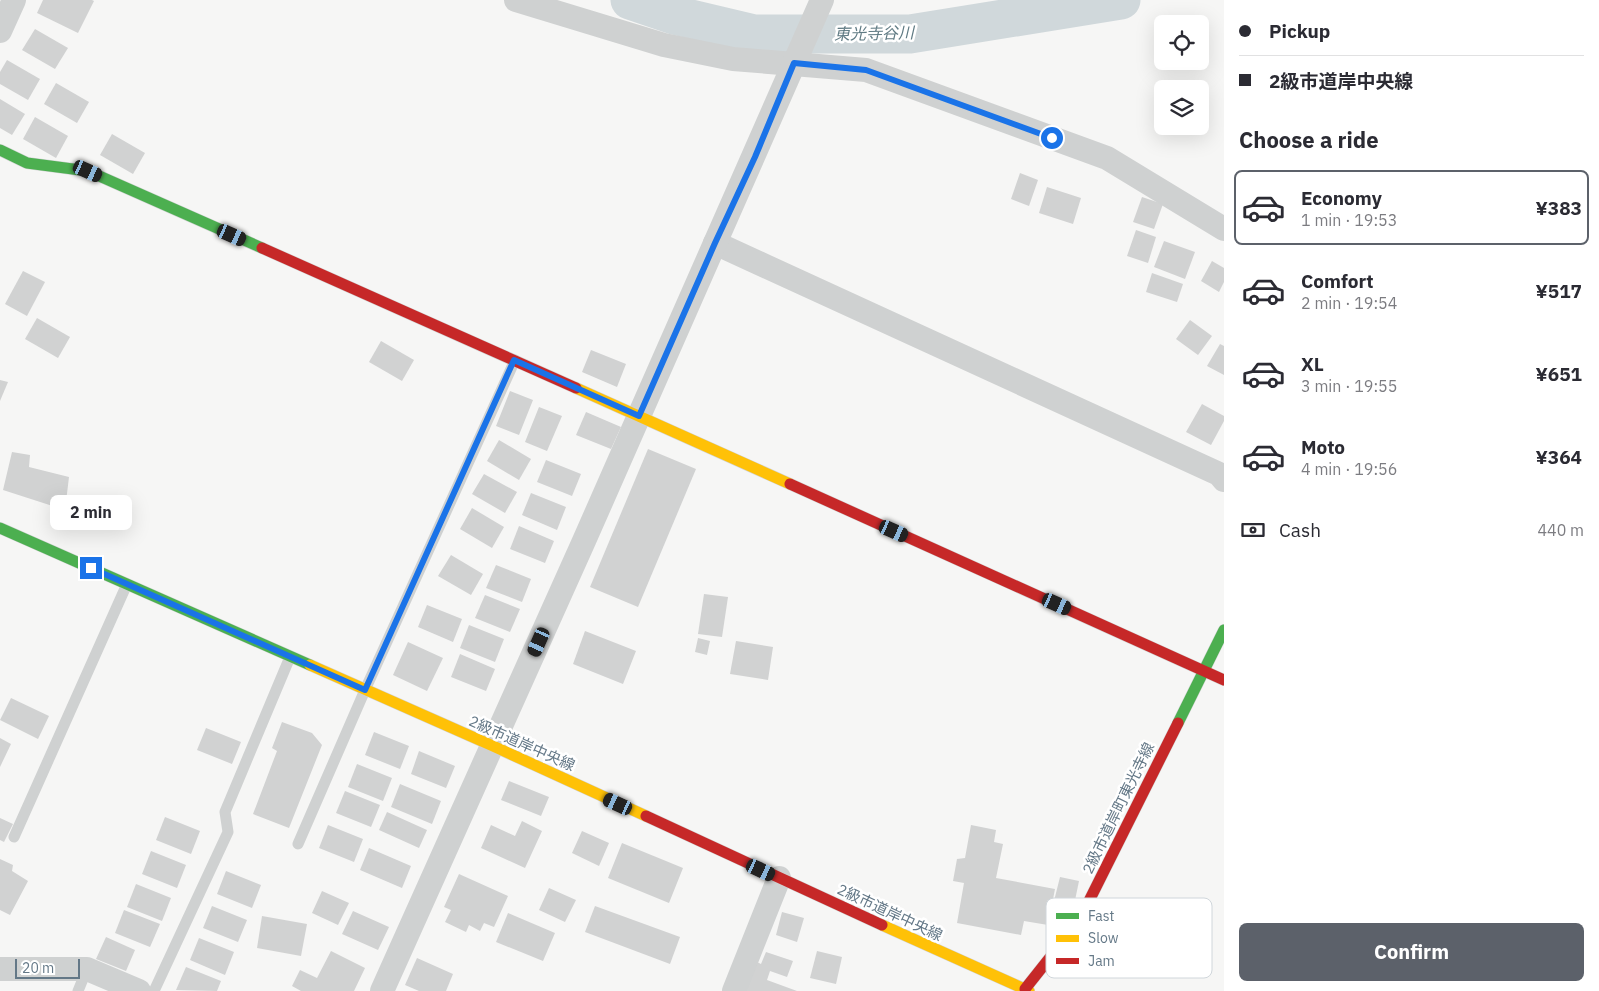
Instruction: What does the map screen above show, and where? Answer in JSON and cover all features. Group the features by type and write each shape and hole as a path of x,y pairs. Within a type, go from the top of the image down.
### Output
{"street":[{"path":"0,31 14,0"},
{"path":"516,0 664,45 733,59 796,59 866,70 1108,158 1224,229"},
{"path":"382,991 755,157 818,8"},
{"path":"0,150 27,162 88,171 639,416 1224,680"},
{"path":"715,243 1219,474 1224,480"},
{"name":"2級市道岸中央線","path":"0,528 493,746 779,878 1006,987 1027,990"},
{"name":"2級市道岸町東光寺線","path":"1090,898 1224,630"},
{"path":"734,991 779,878"},
{"name":"2級市道岸町東光寺線","path":"1027,990 1046,965"},
{"path":"0,969 87,969 139,991"}],"lane":[{"path":"298,844 365,690 514,360"},
{"path":"14,837 127,584"},
{"path":"154,991 228,832 225,812 290,656"},
{"path":"78,991 87,969"}],"building":[{"path":"43,0 94,1 78,33 37,13"},
{"path":"35,29 68,48 55,69 22,50"},
{"path":"7,60 40,79 28,100 0,84 0,72"},
{"path":"56,83 89,102 77,123 44,104"},
{"path":"0,99 25,114 12,135 0,128"},
{"path":"35,117 68,136 56,158 23,139"},
{"path":"112,134 145,153 133,174 100,155"},
{"path":"1020,173 1038,180 1029,206 1011,199"},
{"path":"1047,187 1081,198 1073,224 1039,213"},
{"path":"1142,197 1163,204 1154,229 1133,222"},
{"path":"1136,230 1156,237 1148,263 1127,256"},
{"path":"1164,241 1195,252 1185,279 1154,267"},
{"path":"1212,261 1224,268 1224,282 1219,292 1201,281"},
{"path":"23,271 45,282 27,316 5,304"},
{"path":"1152,273 1183,284 1177,302 1146,292"},
{"path":"37,318 70,337 58,358 25,339"},
{"path":"1190,320 1212,336 1198,355 1176,339"},
{"path":"381,341 414,360 402,381 369,362"},
{"path":"1220,344 1224,346 1224,375 1207,366"},
{"path":"591,350 626,364 617,387 582,372"},
{"path":"0,380 8,382 0,401"},
{"path":"510,391 533,400 519,435 496,426"},
{"path":"1202,404 1224,416 1224,421 1211,445 1186,432"},
{"path":"539,407 562,416 547,451 525,442"},
{"path":"586,412 621,427 611,449 576,435"},
{"path":"499,440 531,459 519,480 487,461"},
{"path":"648,449 696,469 638,607 590,587"},
{"path":"12,452 30,455 29,467 69,477 65,510 3,490"},
{"path":"546,460 581,474 572,496 537,482"},
{"path":"484,474 517,492 505,513 472,494"},
{"path":"531,493 566,507 557,530 522,515"},
{"path":"472,508 504,527 492,548 460,529"},
{"path":"519,526 554,541 545,563 510,549"},
{"path":"451,555 483,574 471,595 438,576"},
{"path":"496,565 531,579 522,602 486,588"},
{"path":"704,594 728,597 722,637 698,634"},
{"path":"485,595 520,609 510,632 475,618"},
{"path":"427,605 462,619 453,642 418,627"},
{"path":"469,625 504,639 495,662 460,648"},
{"path":"585,631 636,651 623,684 573,664"},
{"path":"698,638 710,641 707,655 695,652"},
{"path":"736,641 773,647 768,680 730,674"},
{"path":"408,642 443,658 427,691 393,675"},
{"path":"460,654 495,669 486,691 451,677"},
{"path":"11,698 49,716 38,739 0,720"},
{"path":"282,722 312,733 322,745 289,828 253,814 277,751 272,748"},
{"path":"206,728 241,742 232,764 197,750"},
{"path":"374,732 409,746 400,769 365,755"},
{"path":"0,738 11,744 0,767"},
{"path":"419,751 455,766 446,788 411,774"},
{"path":"357,764 392,778 383,801 348,787"},
{"path":"509,781 549,797 541,816 501,800"},
{"path":"400,784 441,801 432,824 391,807"},
{"path":"345,791 380,805 371,827 336,813"},
{"path":"387,812 427,830 419,848 379,830"},
{"path":"165,817 200,831 191,854 156,840"},
{"path":"0,818 13,824 4,842 0,840"},
{"path":"522,821 542,831 525,868 481,848 491,825 515,836"},
{"path":"328,825 363,839 354,862 319,848"},
{"path":"971,825 996,830 994,842 1003,844 996,878 1055,889 1053,898 1046,898 1046,925 1024,921 1021,935 957,923 964,883 953,881 957,859 965,858"},
{"path":"582,831 609,843 599,866 572,853"},
{"path":"622,843 683,868 669,903 608,878"},
{"path":"369,848 411,866 402,888 360,870"},
{"path":"151,851 186,865 177,888 142,874"},
{"path":"0,859 13,865 12,871 28,881 10,915 0,910"},
{"path":"226,871 261,885 252,908 217,894"},
{"path":"459,874 508,896 494,927 484,923 480,931 469,925 466,932 445,922 451,910 444,907"},
{"path":"1060,877 1079,881 1075,898 1055,898"},
{"path":"136,884 171,898 162,921 127,907"},
{"path":"549,888 576,900 565,922 539,910"},
{"path":"322,891 349,903 338,925 312,913"},
{"path":"212,906 247,920 238,942 203,928"},
{"path":"595,906 680,937 670,964 585,932"},
{"path":"124,910 160,924 150,947 115,933"},
{"path":"353,911 389,927 378,950 342,934"},
{"path":"782,912 804,918 797,942 776,935"},
{"path":"508,913 555,933 543,961 496,942"},
{"path":"262,916 307,924 301,956 257,948"},
{"path":"106,937 135,950 126,971 96,959"},
{"path":"199,938 234,952 225,975 190,960"},
{"path":"331,951 365,968 354,991 301,991 292,986 300,970 317,978"},
{"path":"817,951 842,957 836,984 810,978"},
{"path":"766,952 793,961 787,977 770,971 767,980 797,991 744,991 755,961 761,964"},
{"path":"417,958 453,974 446,991 419,991 405,985"},
{"path":"186,967 221,981 217,991 176,990"}],"waterway":[{"name":"東光寺谷川","path":"630,0 674,15 754,34 910,34 1121,0"}],"traffic: fast":[{"path":"0,150 27,163 88,171 262,248"},
{"path":"0,528 310,665"},
{"path":"1178,723 1224,630"}],"traffic: slow":[{"path":"576,388 790,484"},
{"path":"310,665 646,816"},
{"path":"882,925 1029,991"}],"traffic: jam":[{"path":"262,248 576,388"},
{"path":"790,484 1224,680"},
{"path":"1090,898 1178,723"},
{"path":"646,816 882,925"},
{"path":"1025,989 1046,963"}],"route":[{"path":"91,568 365,690 514,360 639,416 755,157 794,63 866,70 1052,138"}]}
